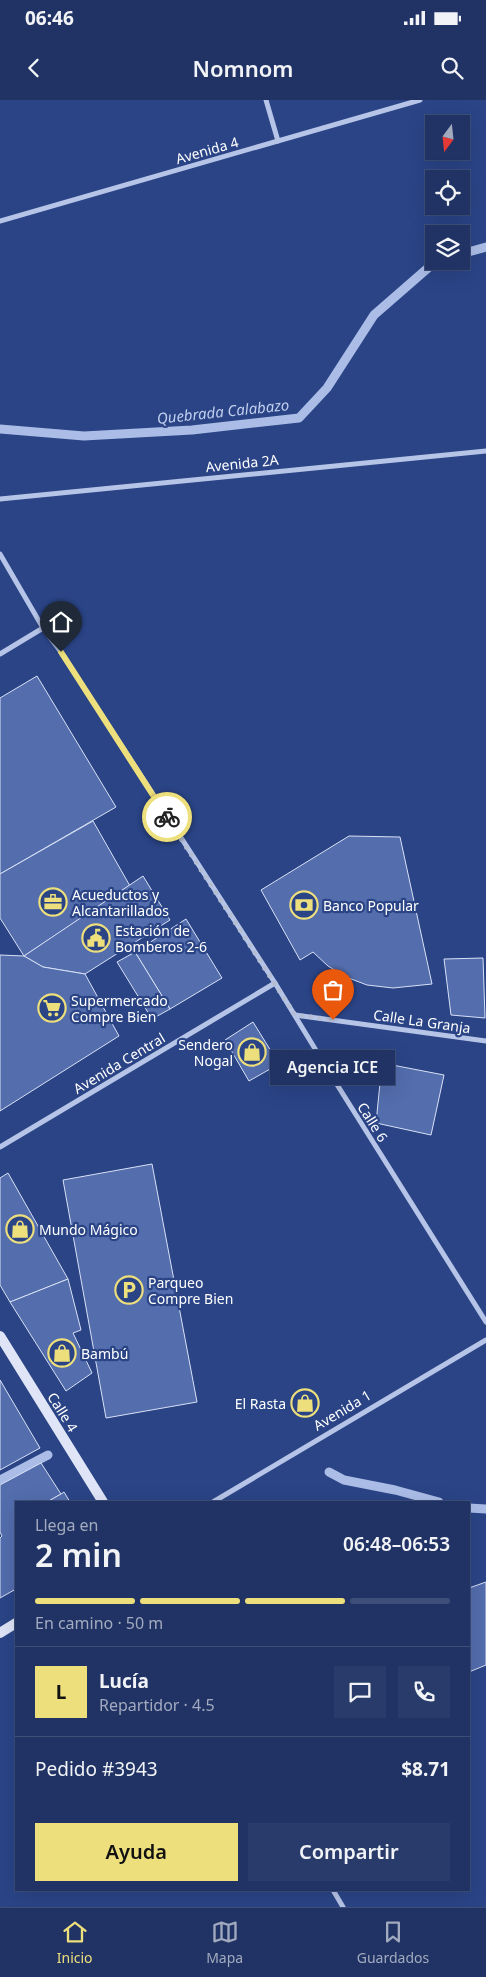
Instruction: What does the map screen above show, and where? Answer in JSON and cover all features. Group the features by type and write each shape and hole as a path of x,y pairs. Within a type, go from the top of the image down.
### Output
{"main road":[{"name":"Calle 4","path":"0,1336 102,1501"},
{"path":"0,1633 15,1624"}],"street":[{"path":"266,100 278,141"},
{"name":"Avenida 4","path":"0,221 420,100"},
{"name":"Avenida 2A","path":"0,499 486,451"},
{"name":"Calle 6","path":"0,554 43,628 61,652 275,983 486,1322"},
{"path":"0,654 43,628"},
{"name":"Avenida Central","path":"0,1147 275,983"},
{"name":"Calle La Granja","path":"295,1015 486,1041"},
{"name":"Avenida 1","path":"215,1501 486,1340"},
{"path":"334,1891 343,1907"}],"building":[{"path":"37,676 116,807 0,874 0,698"},
{"name":"Acueductos y Alcantarillados","path":"93,821 130,886 24,956 0,918 0,874"},
{"path":"349,836 400,837 432,984 393,988 367,985 346,977 328,966 313,952 300,960 261,890"},
{"name":"Estación de Bomberos 2-6","path":"143,876 170,920 85,974 43,967 24,956"},
{"path":"186,919 222,978 170,1009 135,952"},
{"path":"135,952 170,1009 152,1019 117,962"},
{"name":"Supermercado Compre Bien","path":"0,955 24,956 43,967 85,974 119,1036 0,1111"},
{"path":"483,958 485,1018 451,1015 444,959"},
{"name":"Sendero Nogal","path":"253,1022 279,1064 249,1081 225,1040"},
{"path":"382,1063 444,1075 431,1135 376,1123"},
{"name":"Parqueo Compre Bien","path":"152,1164 197,1402 106,1418 63,1180"},
{"name":"Mundo Mágico","path":"8,1173 68,1279 10,1302 0,1285 0,1178"},
{"name":"Bambú","path":"68,1279 81,1330 73,1333 92,1373 66,1391 10,1302"},
{"path":"0,1380 40,1448 0,1470"},
{"path":"41,1463 61,1494 49,1501 15,1501 15,1590 0,1598 0,1538 2,1536 0,1532 0,1485"},
{"path":"64,1492 69,1501 49,1501"},
{"path":"486,1582 486,1665 470,1672 470,1588"}],"waterway":[{"name":"Quebrada Calabazo","path":"470,251 486,247"},
{"name":"Quebrada Calabazo","path":"0,429 84,436 192,430 299,418 327,388 374,315 426,270"},
{"path":"0,1480 48,1455"},
{"path":"329,1472 344,1480 395,1490 435,1501"},
{"path":"470,1508 486,1509"}],"way so far":[{"path":"167,817 295,1015 333,1020"}],"place":[{"name":"Acueductos y Alcantarillados","path":"53,902"},
{"name":"Banco Popular","path":"304,905"},
{"name":"Estación de Bomberos 2-6","path":"96,938"},
{"name":"Supermercado Compre Bien","path":"52,1008"},
{"name":"Agencia ICE","path":"333,1020"},
{"name":"Sendero Nogal","path":"252,1052"},
{"name":"Mundo Mágico","path":"20,1229"},
{"name":"Parqueo Compre Bien","path":"129,1290"},
{"name":"Bambú","path":"62,1353"},
{"name":"El Rasta","path":"305,1403"}],"route":[{"path":"61,652 167,817"}]}
